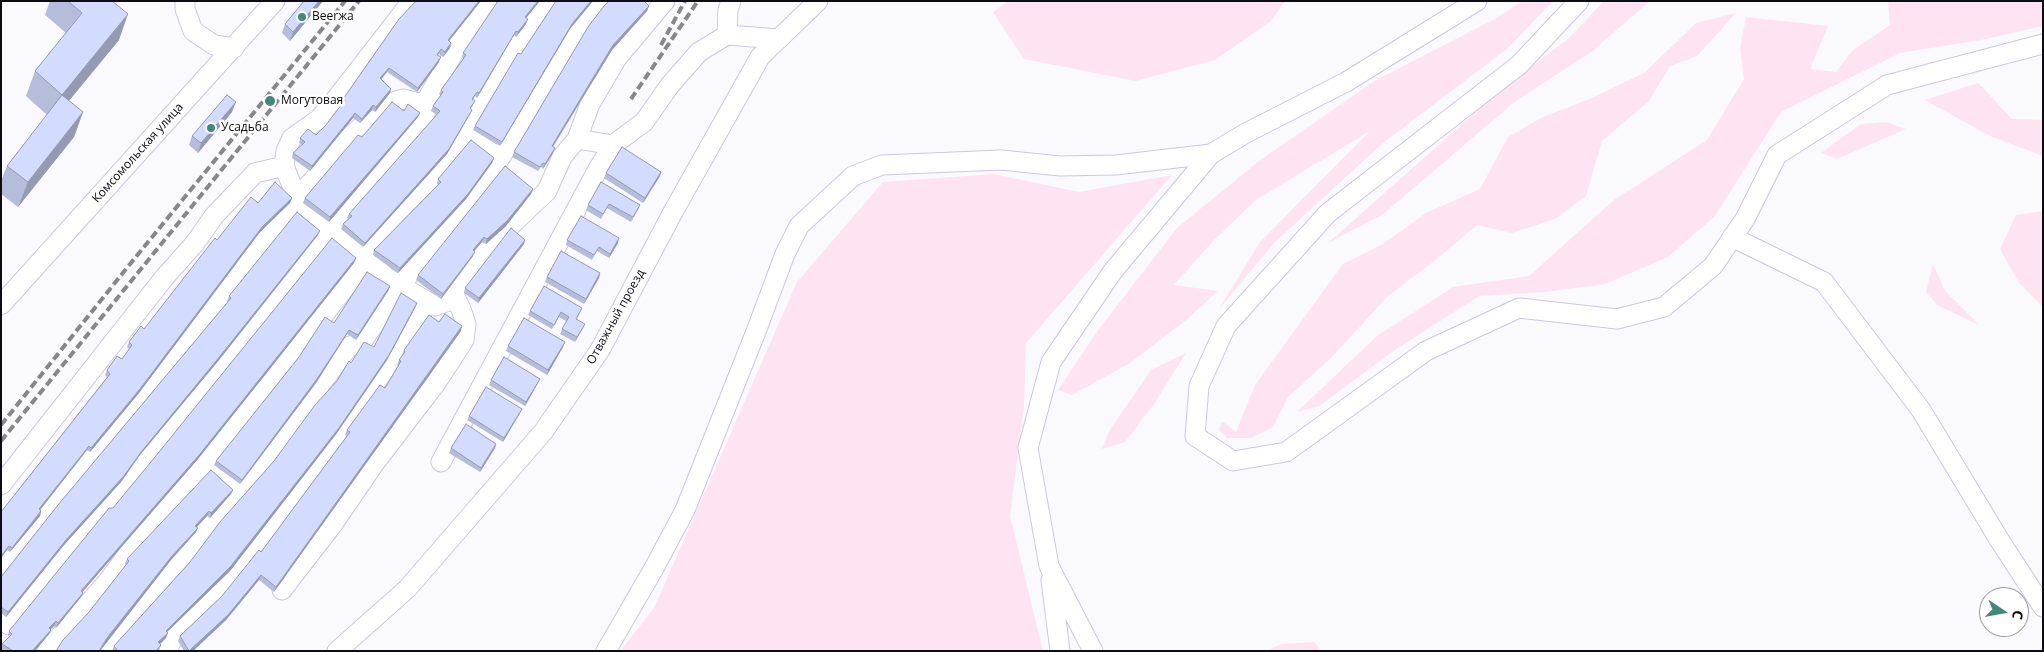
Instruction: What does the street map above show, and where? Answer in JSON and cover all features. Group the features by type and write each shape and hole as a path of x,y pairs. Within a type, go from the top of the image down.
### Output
{"street":[{"path":"185,1 193,31 214,45 234,48"},
{"name":"Комсомольская улица","path":"1,305 275,1"},
{"path":"412,1 332,104 318,119 292,138 286,151 284,166 302,210 387,278 435,306 446,302 486,249 547,191 562,157 577,139 590,104 617,58 665,1"},
{"path":"4,626 130,480 330,232 423,123 425,105 460,43 492,1"},
{"path":"47,651 109,580 136,543 276,377 366,260 370,250 452,157 466,136 488,91 548,1"},
{"path":"109,651 200,536 240,492 348,348 362,342 400,286 454,218 476,195 586,17 602,1"},
{"path":"727,35 731,1"},
{"name":"Отважный проезд","path":"337,651 407,589 543,432 600,350 673,212 760,57 818,1"},
{"path":"1060,651 1049,566 1028,448 1051,362 1113,272 1211,154 1346,82 1477,1"},
{"path":"1579,1 1518,66 1328,213 1226,326 1199,386 1194,436 1233,461 1286,452 1426,351 1520,308 1617,319 1664,307 1713,266 1745,219 1777,156 1887,85 2043,44"},
{"path":"441,462 598,169 613,146 644,122 670,85 699,52 727,35 779,39"},
{"path":"1,572 71,481 137,403 272,229 350,137 386,104 403,99 425,105"},
{"path":"466,136 500,158"},
{"path":"577,139 613,146"},
{"path":"606,651 653,570 684,510 747,355 785,254 799,226 853,176 882,165 1001,160 1060,166 1116,165 1211,154"},
{"path":"1,485 164,278 195,243 214,216 255,173 284,166"},
{"path":"1732,237 1824,282 1921,410 2000,541 2043,607"},
{"path":"282,590 436,383 464,340 466,324 453,293"},
{"path":"167,651 175,633 231,579 271,528 391,362 428,303"},
{"path":"204,464 240,492"},
{"path":"1049,566 1093,651"}],"shaded area":[{"path":"1008,1 1285,1 1271,21 1215,60 1136,81 1024,59 993,12"},
{"path":"1523,1 1553,1 1508,48 1383,143 1274,243 1219,309 1260,242 1370,131 1256,200 1213,241 1174,285 1218,291 1185,321 1130,363 1072,395 1058,390 1099,329 1177,228 1259,161 1376,80 1491,21"},
{"path":"1604,1 1650,1 1590,53 1517,100 1382,215 1328,243 1504,87 1568,39"},
{"path":"1888,1 2043,1 2043,26 1981,40 1900,53 1781,112 1714,217 1668,257 1605,284 1545,292 1479,296 1395,350 1319,406 1297,412 1377,336 1453,287 1529,276 1614,200 1707,140 1744,79 1740,48 1746,17 1828,26 1810,69 1836,72 1853,50 1890,25"},
{"path":"1736,13 1697,56 1670,66 1649,101 1602,141 1586,196 1555,219 1512,233 1477,225 1388,296 1331,358 1288,397 1273,427 1251,438 1227,438 1219,430 1222,421 1236,432 1255,385 1343,264 1383,244 1426,213 1480,189 1508,137 1543,117 1592,98 1644,73 1696,23"},
{"path":"1978,83 2012,119 2043,120 2043,156 1990,136 1925,100"},
{"path":"1886,122 1906,129 1837,159 1821,153 1861,124"},
{"path":"994,174 1079,192 1172,175 1026,343 1024,407 1010,516 1043,651 620,651 654,608 797,282 883,182"},
{"path":"2043,211 2043,307 2019,283 2000,249 2016,215"},
{"path":"1933,264 1945,291 1979,325 1937,305 1926,292"},
{"path":"1186,353 1154,404 1125,442 1102,449 1109,431 1151,370"},
{"path":"1314,642 1321,651 1267,651 1281,644"}],"building":[{"path":"68,1 112,1 128,14 62,95 35,71 82,13"},
{"path":"304,1 319,1 293,32 285,24"},
{"path":"416,1 479,1 448,40 451,43 445,52 441,49 437,55 441,57 418,88 389,68 380,78 391,89 376,107 373,105 362,119 355,113 312,166 293,153 305,142 300,138 308,129 316,135 325,126 345,100 343,99 399,19"},
{"path":"498,1 538,1 525,17 528,19 518,32 516,31 479,93 477,92 472,99 475,101 470,108 472,110 449,149 365,243 343,224 352,216 349,214 440,111 433,106 443,92 441,90 466,55 463,53"},
{"path":"556,1 591,1 572,24 502,142 475,126 518,53 521,54"},
{"path":"609,1 644,1 649,6 613,45 552,146 555,148 545,164 543,163 540,167 514,152 588,27"},
{"path":"62,95 83,112 28,182 7,166"},
{"path":"227,95 236,102 201,143 192,136"},
{"path":"392,102 404,111 408,104 420,113 330,217 305,198 358,135 362,137"},
{"path":"471,140 494,158 468,194 400,268 374,250 441,182 438,179"},
{"path":"622,147 661,172 645,198 606,173"},
{"path":"505,166 533,189 507,221 487,239 484,237 443,294 418,275"},
{"path":"275,182 292,198 262,227 140,389 91,448 89,446 39,509 41,511 12,548 9,546 1,556 1,512 110,374 107,370 117,356 122,359 132,345 129,342 141,326 144,329 215,238 217,240 251,197 258,203"},
{"path":"601,182 640,205 633,217 609,204 603,214 588,205"},
{"path":"297,212 320,231 123,477 66,540 8,612 1,607 1,577 58,505 231,298 229,296"},
{"path":"581,216 619,238 610,254 599,247 594,255 567,240"},
{"path":"511,228 525,240 479,298 465,288"},
{"path":"332,238 356,258 200,454 81,591 83,593 58,623 56,621 49,628 51,630 32,651 13,651 2,644 12,634 9,631 109,508 113,508 155,457"},
{"path":"561,251 600,273 586,299 547,277"},
{"path":"367,272 390,286 358,335 349,330 317,379 242,480 216,461 299,357 325,317 334,323"},
{"path":"544,286 582,308 576,319 585,324 577,337 562,329 569,317 561,312 554,325 530,311"},
{"path":"401,293 417,303 389,355 339,428 231,566 166,631 168,633 158,642 161,645 156,651 118,651 114,646 190,562 220,522 274,461 315,405 337,381 349,361 351,363 364,342 374,347"},
{"path":"445,314 462,326 276,587 261,575 228,615 189,651 180,636 222,596 259,550 261,552 350,432 347,430 380,385 385,388 401,361 399,360 405,352 404,350 429,315 439,322"},
{"path":"524,318 565,342 548,370 508,346"},
{"path":"504,357 540,379 526,402 491,380"},
{"path":"486,387 522,409 504,438 469,416"},
{"path":"466,424 496,444 481,468 451,448"},
{"path":"211,470 233,490 211,513 209,511 195,526 198,528 172,556 107,638 99,651 56,651 129,561 127,559"}],"railway":[{"path":"1,425 345,1"},
{"path":"1,441 359,1"},
{"path":"661,45 685,1"},
{"path":"631,99 698,1"}],"place":[{"name":"Beerжа","path":"302,17"},
{"name":"Могутовая","path":"270,101"},
{"name":"Усадьба","path":"211,128"}]}
